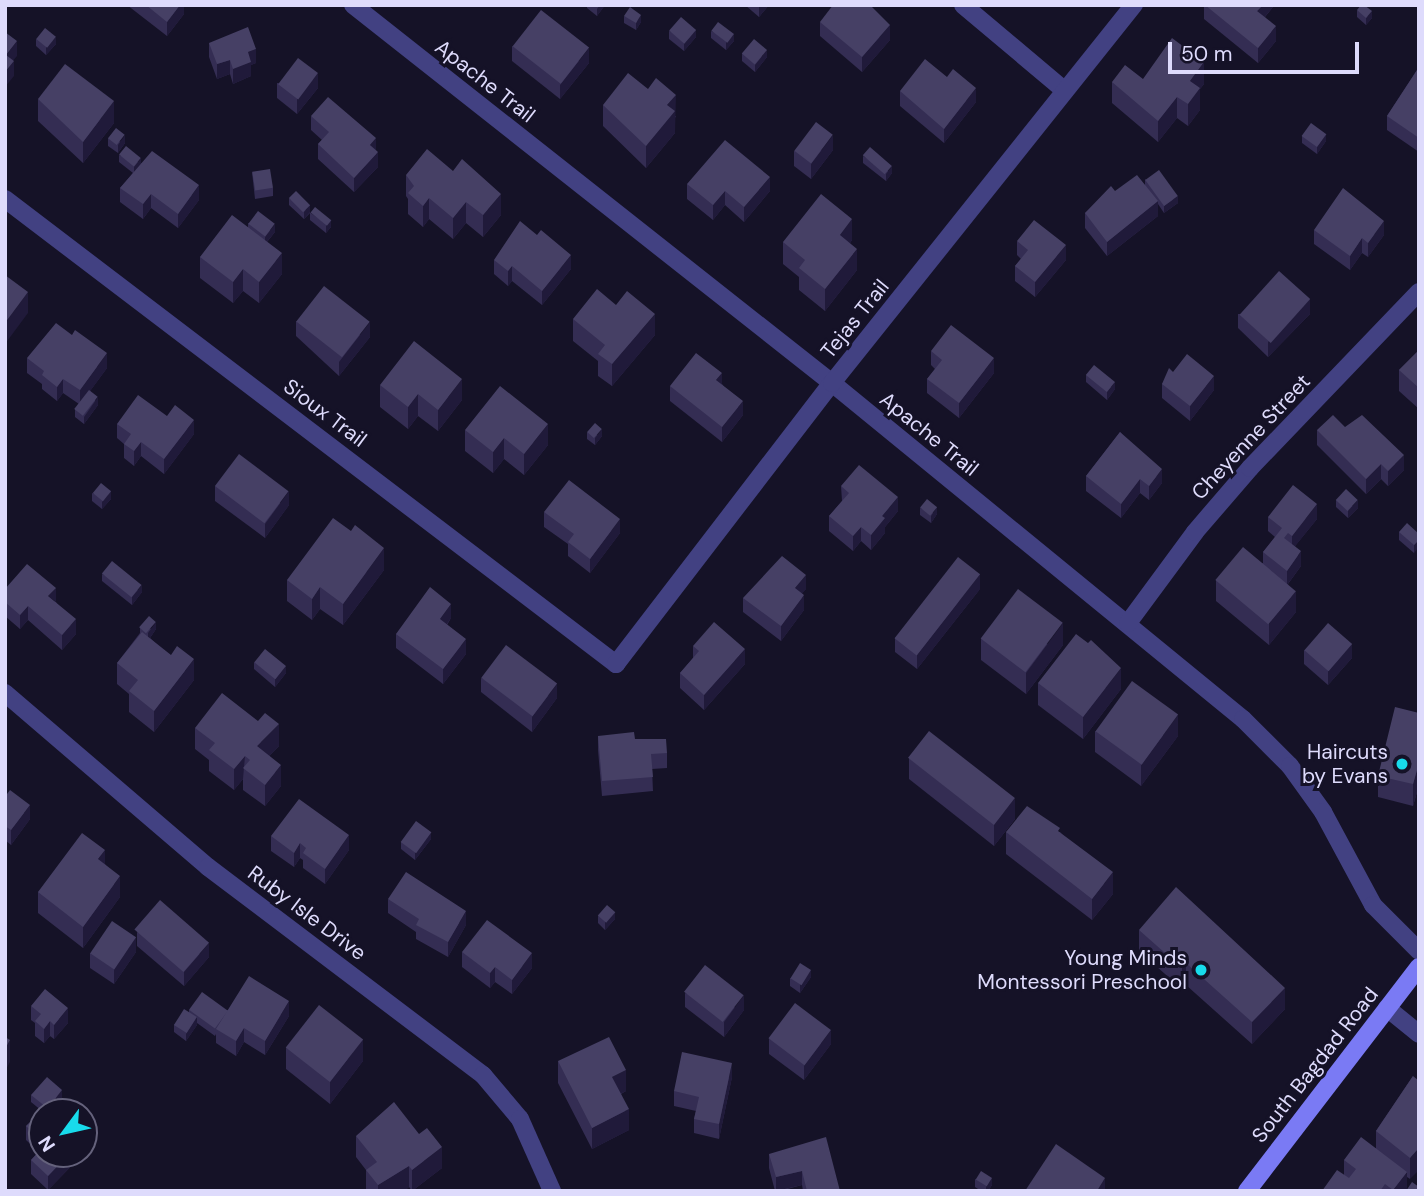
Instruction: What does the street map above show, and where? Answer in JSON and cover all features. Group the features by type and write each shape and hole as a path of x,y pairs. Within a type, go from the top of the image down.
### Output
{"main road":[{"name":"South Bagdad Road","path":"1247,1191 1419,967"}],"street":[{"name":"Apache Trail","path":"354,5 832,383 1128,623 1272,745 1323,812 1378,912 1419,951"},
{"path":"963,5 1065,91"},
{"name":"Tejas Trail","path":"617,664 832,383 1134,5"},
{"name":"Sioux Trail","path":"5,199 617,664"},
{"name":"Cheyenne Street","path":"1128,623 1195,533 1250,468 1419,292"},
{"name":"Ruby Isle Drive","path":"5,693 208,866 483,1075 520,1119 552,1191"},
{"path":"1387,1008 1419,1034"}],"building":[{"path":"146,5 180,5 167,22"},
{"path":"833,5 870,5 890,25 862,57 820,22"},
{"path":"1205,5 1263,5 1257,11 1276,26 1258,48"},
{"path":"1361,5 1372,11 1366,18 1357,10"},
{"path":"630,7 641,15 636,23 624,16"},
{"path":"541,10 589,48 561,84 513,46"},
{"path":"681,17 696,30 684,44 669,31"},
{"path":"718,22 734,34 727,43 711,31"},
{"path":"248,27 256,49 248,52 251,62 233,69 230,60 217,64 209,43"},
{"path":"45,28 56,37 47,48 36,39"},
{"path":"5,32 17,41 6,55 14,61 5,72"},
{"path":"1172,38 1204,62 1190,81 1200,88 1188,104 1177,97 1158,121 1112,82 1125,65 1143,79"},
{"path":"754,39 767,50 755,64 742,54"},
{"path":"298,58 318,73 298,99 278,84"},
{"path":"925,59 947,77 953,69 976,88 944,129 900,91"},
{"path":"65,64 114,101 83,142 38,99"},
{"path":"1419,67 1419,138 1387,116"},
{"path":"628,73 648,89 656,78 676,95 667,105 675,111 646,146 603,105"},
{"path":"328,97 376,138 370,145 378,152 354,178 318,144 329,132 311,116"},
{"path":"816,122 833,135 811,163 794,151"},
{"path":"1311,123 1326,134 1317,147 1302,136"},
{"path":"116,128 125,135 117,145 108,138"},
{"path":"725,140 770,177 744,207 725,191 713,205 687,184"},
{"path":"126,146 141,158 134,167 119,155"},
{"path":"870,147 892,166 885,174 863,155"},
{"path":"427,149 453,171 462,159 501,194 483,215 466,202 453,218 429,198 423,206 408,193 414,186 406,175"},
{"path":"152,151 199,185 178,214 151,194 143,204 120,188"},
{"path":"270,169 273,188 255,191 252,172"},
{"path":"1159,170 1178,196 1164,206 1145,180"},
{"path":"1137,175 1158,201 1107,242 1085,213 1111,186 1115,191"},
{"path":"1343,188 1384,221 1368,243 1362,238 1350,256 1314,230"},
{"path":"296,191 310,205 303,212 289,198"},
{"path":"821,194 852,219 840,235 857,249 825,289 799,268 805,260 783,242"},
{"path":"315,207 331,220 327,226 311,212"},
{"path":"258,211 275,224 265,236 248,224"},
{"path":"232,215 282,253 259,282 243,269 233,282 200,257"},
{"path":"1034,220 1066,245 1035,282 1015,266 1028,250 1017,241"},
{"path":"520,221 537,235 541,230 571,255 542,291 512,266 508,271 494,260"},
{"path":"1279,271 1310,299 1271,343 1240,315"},
{"path":"5,275 28,292 5,323"},
{"path":"324,286 370,322 342,357 296,321"},
{"path":"597,289 616,305 627,291 655,314 612,364 598,354 605,345 573,319"},
{"path":"56,323 72,335 75,330 107,353 80,390 63,379 57,387 42,375 44,371 27,358"},
{"path":"951,325 994,358 959,403 927,379 942,360 931,351"},
{"path":"414,341 462,379 438,410 418,394 408,407 380,385"},
{"path":"1419,350 1419,388 1399,370"},
{"path":"696,353 722,373 716,380 743,401 722,427 670,386"},
{"path":"1187,354 1214,376 1190,406 1162,384 1169,368 1173,372"},
{"path":"1094,365 1115,382 1107,392 1086,375"},
{"path":"500,386 548,424 524,454 504,438 493,452 465,430"},
{"path":"89,390 98,397 83,416 74,409"},
{"path":"138,395 167,416 175,405 194,420 164,459 141,442 134,451 124,444 131,434 117,424"},
{"path":"1333,415 1345,427 1362,415 1404,455 1388,471 1381,464 1366,479 1317,430"},
{"path":"595,423 602,429 594,438 587,432"},
{"path":"1120,432 1162,469 1149,486 1140,479 1121,504 1086,476"},
{"path":"239,454 289,491 264,523 215,486"},
{"path":"859,465 898,497 871,535 861,527 853,536 829,516 849,493 841,486"},
{"path":"569,480 620,519 590,559 568,542 574,534 544,512"},
{"path":"101,483 111,491 103,501 93,493"},
{"path":"1293,485 1317,504 1292,536 1288,533 1284,538 1301,551 1287,571 1263,552 1282,528 1268,517"},
{"path":"1346,489 1358,500 1347,511 1336,500"},
{"path":"927,499 937,507 930,516 920,508"},
{"path":"333,518 351,531 355,525 384,548 343,604 320,587 312,599 287,580"},
{"path":"1407,523 1419,534 1419,540 1414,545 1399,532"},
{"path":"1243,547 1296,591 1268,624 1215,580"},
{"path":"782,556 806,575 795,588 804,595 781,626 743,598"},
{"path":"958,557 980,574 917,655 895,638"},
{"path":"112,561 142,585 131,597 102,573"},
{"path":"27,564 56,588 48,596 76,619 62,635 28,606 20,615 5,602 5,589"},
{"path":"430,587 451,604 440,619 466,639 443,669 396,634"},
{"path":"1018,589 1063,623 1025,672 981,639"},
{"path":"149,616 156,622 146,633 139,627"},
{"path":"714,622 745,649 704,695 680,673 699,651 693,646"},
{"path":"1328,623 1352,644 1329,671 1304,650"},
{"path":"142,632 171,655 177,646 194,659 154,711 129,691 138,680 117,663"},
{"path":"1076,634 1088,643 1091,640 1121,668 1083,717 1038,683"},
{"path":"506,645 557,684 532,716 481,678"},
{"path":"265,649 286,666 275,679 254,662"},
{"path":"1132,681 1178,715 1142,765 1096,731"},
{"path":"222,693 258,721 265,713 279,724 257,746 281,765 265,785 243,768 250,760 245,756 234,769 209,750 215,743 195,728"},
{"name":"Haircuts by Evans","path":"1395,707 1419,713 1419,771 1417,770 1413,784 1378,776"},
{"path":"929,731 1015,798 994,825 908,758"},
{"path":"634,732 635,739 666,739 667,753 651,754 653,777 602,781 598,736"},
{"path":"10,790 30,805 11,830 5,826 5,793"},
{"path":"299,799 349,835 325,869 303,853 306,848 300,843 294,853 271,836"},
{"path":"1027,806 1060,828 1058,831 1113,872 1092,899 1006,832"},
{"path":"416,821 431,832 416,853 401,842"},
{"path":"82,833 105,850 98,859 120,876 83,927 38,892"},
{"path":"406,872 466,911 448,942 416,925 419,919 388,899"},
{"name":"Young Minds Montessori Preschool","path":"1176,887 1285,988 1252,1022 1186,963 1182,968 1139,930"},
{"path":"160,900 209,943 183,972 134,929"},
{"path":"607,905 615,912 606,923 598,916"},
{"path":"487,920 532,953 512,980 495,967 490,973 462,952"},
{"path":"112,921 136,937 114,970 90,953"},
{"path":"800,963 811,970 801,985 790,978"},
{"path":"705,965 744,995 723,1022 684,992"},
{"path":"249,976 289,1001 265,1041 244,1028 236,1041 216,1029"},
{"path":"45,989 68,1008 54,1025 50,1021 44,1029 35,1021 41,1014 31,1006"},
{"path":"202,992 228,1011 215,1029 189,1010"},
{"path":"795,1003 831,1030 804,1065 769,1038"},
{"path":"319,1005 363,1039 330,1082 286,1048"},
{"path":"184,1009 197,1017 187,1033 174,1025"},
{"path":"609,1037 626,1070 612,1077 629,1109 592,1128 558,1061"},
{"path":"682,1052 732,1063 719,1124 694,1119 699,1097 674,1091"},
{"path":"1413,1076 1419,1081 1419,1148 1410,1158 1376,1131"},
{"path":"47,1077 62,1090 56,1098 35,1098 31,1095"},
{"path":"394,1102 419,1134 427,1128 442,1147 412,1170 409,1166 378,1185 366,1170 377,1162 356,1136"},
{"path":"826,1137 840,1191 807,1191 802,1171 776,1177 769,1154"},
{"path":"1361,1137 1407,1172 1393,1190 1385,1184 1380,1191 1322,1191 1337,1170 1349,1178 1356,1169 1344,1160"},
{"path":"1056,1144 1105,1178 1097,1191 1025,1191"},
{"path":"40,1168 56,1168 48,1176"},
{"path":"981,1171 992,1178 987,1186 976,1179"},
{"path":"1412,1182 1419,1187 1419,1191 1406,1191"}],"place":[{"name":"Haircuts by Evans","path":"1402,764"},
{"name":"Young Minds Montessori Preschool","path":"1201,970"}]}
